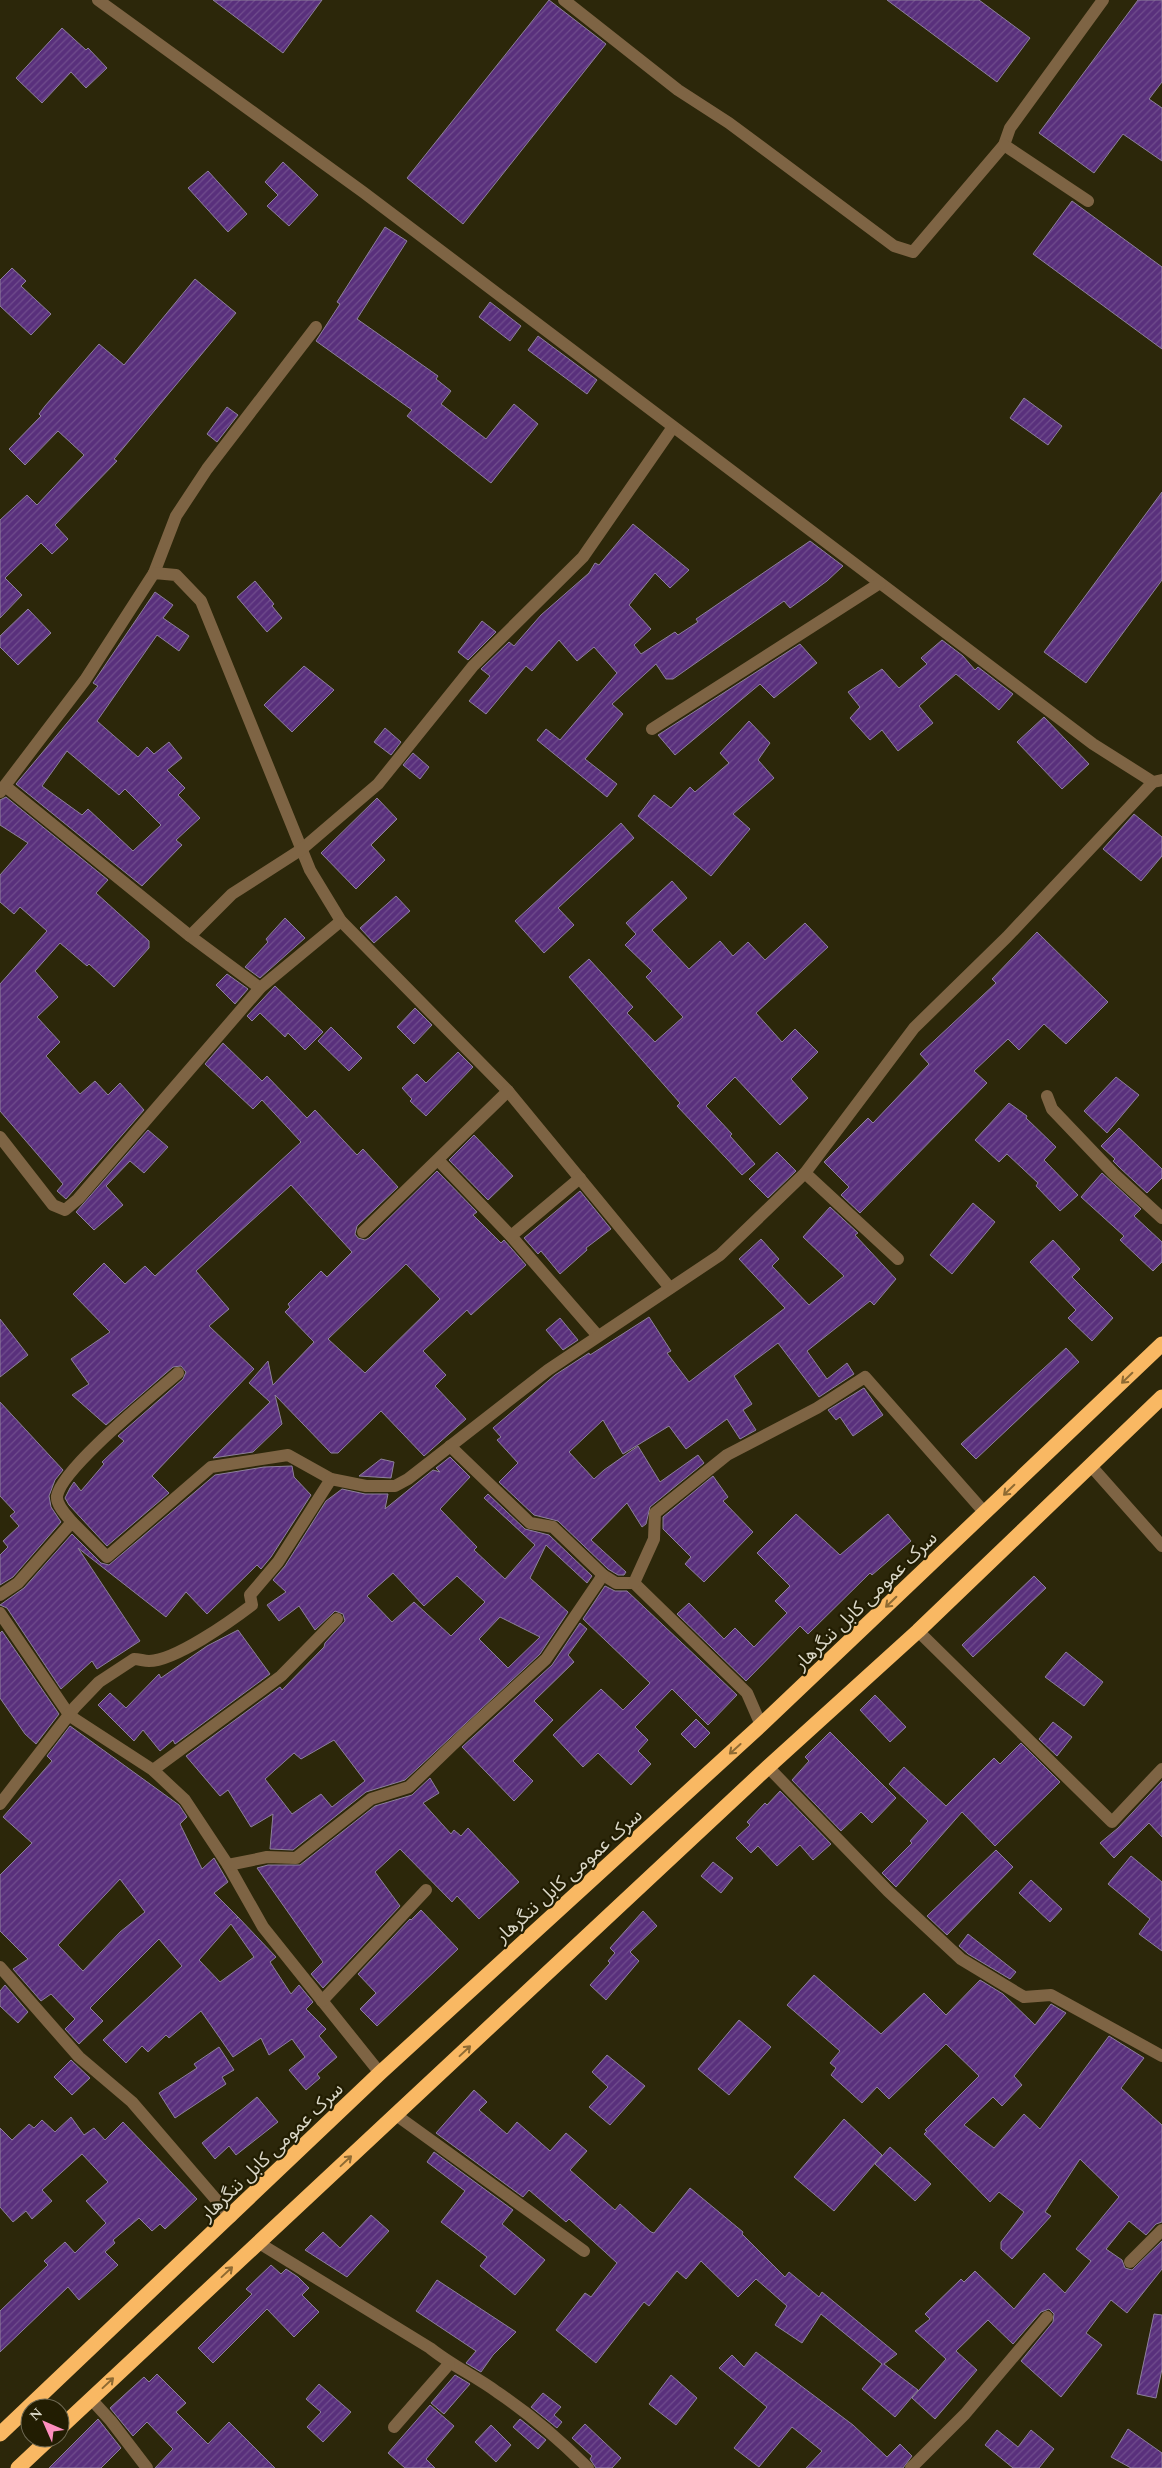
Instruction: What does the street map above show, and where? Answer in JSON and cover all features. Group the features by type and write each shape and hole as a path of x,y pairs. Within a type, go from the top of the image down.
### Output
{"highway":[{"name":"سرک عمومی کابل ننگرهار","path":"0,2434 231,2217 380,2073 761,1725 1162,1344"},
{"path":"70,2419 768,1767 918,1631 1162,1397"},
{"path":"18,2468 39,2448"}],"street":[{"path":"98,0 363,192 1092,744 1158,781 1007,937 914,1028 804,1173 720,1255 548,1370 408,1479 395,1486 366,1486 331,1480 288,1456 211,1467 107,1557 72,1522 57,1502 57,1496 63,1482 82,1460 178,1373"},
{"path":"564,0 678,90 729,123 894,246 913,252 1004,145 1010,128 1103,0"},
{"path":"1004,145 1088,201"},
{"path":"260,988 190,936 3,789 85,680 154,574 176,516 202,476 316,327"},
{"path":"190,936 232,894 302,849 378,784 474,666 583,557 673,427"},
{"path":"154,574 176,575 201,601 310,870 341,921 508,1091 670,1288"},
{"path":"652,729 880,583"},
{"path":"0,1137 54,1205 60,1210 66,1210 78,1199 260,988 341,921"},
{"path":"363,1232 508,1091"},
{"path":"1047,1096 1052,1109 1114,1174 1162,1218"},
{"path":"438,1160 512,1236 598,1336"},
{"path":"804,1173 898,1259"},
{"path":"512,1236 580,1178"},
{"path":"634,1583 654,1540 655,1513 727,1455 817,1408 864,1377 985,1513"},
{"path":"450,1446 530,1523 553,1527 603,1575 616,1583 634,1583 747,1693 761,1725"},
{"path":"1091,1466 1162,1546"},
{"path":"0,1804 70,1716 75,1707 99,1682 134,1659 148,1662 160,1659 210,1636 252,1605 250,1595 278,1562 331,1480"},
{"path":"0,1595 18,1584 72,1522"},
{"path":"228,1865 267,1857 296,1858 371,1799 409,1788 546,1659 603,1575"},
{"path":"0,1613 70,1716 153,1770 185,1800 228,1865 263,1927 380,2073"},
{"path":"153,1770 281,1676 337,1619"},
{"path":"918,1631 1112,1822 1162,1768"},
{"path":"768,1767 888,1891 961,1959 1024,1997 1051,1995 1162,2056"},
{"path":"322,2001 426,1890"},
{"path":"0,1967 80,2057 132,2102 231,2217"},
{"path":"396,2115 584,2251"},
{"path":"1130,2262 1162,2230"},
{"path":"259,2242 430,2348 449,2364 497,2391 552,2432 588,2468"},
{"path":"911,2468 965,2414 1047,2318"},
{"path":"394,2427 449,2364"},
{"path":"91,2399 111,2421 147,2468"}],"building":[{"path":"213,0 322,0 283,53"},
{"path":"549,0 606,44 463,224 407,178"},
{"path":"887,0 979,0 1030,38 997,82"},
{"path":"1138,0 1162,0 1162,82 1149,99 1162,108 1162,161 1123,134 1094,173 1039,133"},
{"path":"62,28 86,50 88,48 107,68 86,88 71,72 42,103 16,78"},
{"path":"283,162 318,195 289,226 267,206 278,195 265,182"},
{"path":"208,171 247,214 228,232 188,188"},
{"path":"1072,201 1162,267 1162,349 1033,254"},
{"path":"385,227 407,241 357,319 438,376 436,379 451,391 441,404 486,439 514,404 538,424 491,483 407,416 412,410 316,341 340,304 337,302"},
{"path":"12,268 26,281 21,286 51,314 31,335 0,306 0,280"},
{"path":"195,279 236,313 114,459 117,461 55,525 68,539 52,554 41,543 5,578 22,595 0,618 0,520 27,495 37,505 84,455 58,431 25,465 9,449 41,416 39,414 45,406 99,344 124,365"},
{"path":"490,302 521,326 510,341 479,317"},
{"path":"538,336 597,380 587,394 528,350"},
{"path":"1024,398 1062,426 1048,445 1010,418"},
{"path":"227,407 238,415 217,442 207,434"},
{"path":"1162,492 1162,580 1086,683 1044,652"},
{"path":"633,524 689,570 670,588 655,573 629,605 651,629 634,645 641,654 675,632 678,635 698,622 696,619 810,541 843,566 827,581 790,608 784,601 673,679 666,679 656,664 612,704 623,714 585,759 617,784 607,797 537,740 546,729 560,740 617,673 594,647 577,661 559,640 532,671 526,666 486,714 469,701 490,676 481,669 509,642 514,646 541,615 589,573 595,563 599,565"},
{"path":"255,581 274,604 272,606 282,618 267,632 237,597"},
{"path":"155,592 173,605 163,618 189,636 179,651 157,635 97,721 138,757 147,747 154,754 169,742 182,758 167,770 185,788 178,795 200,818 176,840 182,845 142,886 16,784 98,686 93,683","holes":["67,751 119,795 125,789 161,825 133,851 88,809 82,815 42,786"]},
{"path":"28,609 51,633 18,665 0,647 0,636"},
{"path":"482,621 496,632 468,660 458,652"},
{"path":"942,640 963,656 975,670 978,667 1013,694 999,710 956,674 919,706 933,723 898,751 882,730 870,740 850,718 860,707 848,692 882,669 899,688 927,664 921,658"},
{"path":"800,644 817,663 774,698 760,684 675,755 658,735"},
{"path":"304,666 334,690 292,732 264,705"},
{"path":"1044,717 1089,764 1062,789 1017,742"},
{"path":"749,721 770,743 758,760 774,778 733,814 750,829 711,876 638,816 654,795 671,808 690,787 695,792 729,763 720,753"},
{"path":"385,728 401,742 391,755 374,742"},
{"path":"413,753 429,767 420,779 403,765"},
{"path":"6,797 108,880 96,893 149,941 149,948 114,987 89,964 87,966 60,943 35,971 58,997 37,1017 60,1042 46,1056 80,1094 95,1081 108,1095 120,1083 144,1110 66,1199 57,1191 63,1184 0,1111 0,984 47,931 20,907 14,914 0,902 0,875 28,843 0,825 0,800"},
{"path":"377,798 397,819 371,845 385,860 356,889 321,853"},
{"path":"1134,814 1162,837 1162,856 1141,881 1103,849"},
{"path":"621,823 634,838 558,908 574,925 544,953 515,921"},
{"path":"672,881 687,898 652,930 689,969 720,941 733,956 748,942 765,960 805,923 828,947 756,1013 782,1042 795,1029 818,1052 791,1079 808,1098 780,1125 735,1077 706,1106 732,1134 730,1136 755,1164 742,1175 677,1106 680,1103 569,977 589,959 633,1007 627,1013 655,1042 683,1017 646,977 652,971 625,945 636,934 626,923"},
{"path":"396,896 410,911 374,943 360,928"},
{"path":"285,918 305,938 260,978 245,967 268,942 266,939"},
{"path":"1037,932 1108,1002 1066,1044 1044,1024 1019,1050 1008,1039 974,1071 987,1083 860,1213 841,1195 849,1187 824,1162 868,1118 873,1123 929,1064 920,1054 996,983 992,979"},
{"path":"227,974 248,989 235,1004 216,985"},
{"path":"275,986 323,1032 305,1050 288,1033 285,1037 260,1013 252,1021 247,1016"},
{"path":"415,1008 432,1025 414,1044 397,1027"},
{"path":"331,1027 362,1058 349,1071 318,1041"},
{"path":"223,1043 262,1081 267,1076 307,1118 315,1110 357,1155 363,1149 398,1187 357,1226 355,1234 358,1238 365,1240 369,1238 437,1171 477,1212 473,1215 501,1243 504,1240 526,1265 471,1315 467,1310 423,1351 446,1375 435,1386 466,1419 424,1456 381,1411 338,1453 331,1453 275,1395 282,1424 253,1452 213,1458 270,1402 249,1383 268,1361 273,1385 314,1342 285,1312 290,1307 288,1304 321,1271 327,1277 352,1252 291,1185 196,1271 229,1309 209,1326 254,1369 152,1476 169,1493 107,1546 69,1505 65,1498 74,1482 81,1491 104,1464 102,1462 124,1441 118,1436 183,1379 186,1372 181,1366 173,1367 106,1425 72,1395 89,1384 71,1359 110,1332 73,1294 104,1263 125,1284 145,1266 155,1276 301,1142 262,1100 253,1109 205,1064","holes":["406,1264 440,1299 365,1373 328,1339"]},
{"path":"458,1052 473,1067 426,1116 410,1101 412,1099 402,1088 417,1074 426,1083"},
{"path":"1116,1077 1139,1095 1107,1133 1084,1111"},
{"path":"1009,1103 1027,1116 1026,1118 1056,1147 1044,1160 1078,1195 1060,1211 1036,1186 1038,1183 1007,1154 999,1162 975,1140"},
{"path":"1119,1128 1162,1169 1162,1178 1147,1193 1113,1161 1115,1159 1101,1146"},
{"path":"148,1130 168,1147 144,1173 130,1161 106,1186 123,1205 94,1230 76,1212"},
{"path":"474,1135 513,1176 488,1200 449,1160"},
{"path":"777,1152 796,1171 768,1198 749,1179"},
{"path":"1102,1173 1141,1209 1134,1216 1162,1242 1162,1262 1153,1271 1120,1240 1124,1236 1081,1197"},
{"path":"580,1191 611,1229 586,1248 587,1250 560,1274 541,1251 538,1254 524,1238"},
{"path":"973,1203 995,1222 952,1274 930,1255"},
{"path":"830,1207 858,1233 855,1235 896,1279 874,1305 870,1301 807,1351 827,1379 847,1363 854,1374 819,1397 778,1343 734,1376 752,1404 743,1410 756,1430 740,1439 727,1419 686,1449 669,1426 623,1454 603,1420 569,1452 594,1479 638,1446 660,1482 698,1455 704,1463 650,1507 646,1524 642,1527 627,1503 591,1540 626,1572 624,1575 618,1575 608,1569 558,1521 534,1515 499,1482 518,1463 497,1440 501,1437 493,1428 555,1375 589,1353 590,1355 649,1317 671,1351 667,1353 689,1382 785,1308 739,1259 761,1239 779,1259 772,1266 809,1305 844,1276 803,1237"},
{"path":"1053,1240 1080,1269 1072,1277 1113,1318 1092,1341 1068,1318 1076,1310 1030,1262"},
{"path":"560,1318 578,1340 563,1350 546,1330"},
{"path":"0,1319 28,1355 0,1377"},
{"path":"1066,1348 1079,1362 976,1459 961,1444"},
{"path":"864,1388 883,1415 853,1436 840,1417 836,1420 828,1410"},
{"path":"0,1402 63,1470 55,1480 49,1496 51,1507 61,1522 13,1577 0,1585 0,1555 8,1547 3,1541 19,1526 10,1516 15,1512 0,1496"},
{"path":"450,1457 470,1477 440,1509 477,1547 474,1550 505,1579 535,1545 484,1498 488,1494 525,1529 549,1535 592,1576 587,1583 546,1545 530,1578 568,1612 540,1654 405,1780 366,1792 293,1850 270,1849 273,1814 251,1827 228,1790 220,1796 186,1756 280,1687 282,1690 324,1647 325,1643 345,1621 343,1614 335,1611 315,1630 299,1606 279,1621 267,1605 286,1592 273,1580 285,1566 326,1501 342,1489 365,1494 388,1494 385,1509 433,1470 440,1472 436,1468","holes":["393,1573 424,1606 457,1576 485,1602 451,1636 414,1602 392,1622 367,1596","500,1617 540,1637 508,1668 479,1639","334,1740 365,1781 332,1807 321,1794 292,1814 265,1779 294,1753 301,1759"]},
{"path":"381,1459 394,1462 391,1478 359,1476"},
{"path":"292,1466 294,1477 311,1495 271,1557 261,1569 257,1565 207,1614 186,1592 166,1617 78,1548 140,1641 97,1669 92,1661 61,1689 7,1608 0,1605 24,1588 72,1534 101,1563 109,1565 215,1475 264,1467"},
{"path":"713,1476 728,1497 723,1501 753,1532 704,1582 685,1564 691,1557 663,1529 663,1517"},
{"path":"796,1514 840,1555 888,1514 911,1541 872,1575 870,1573 808,1634 800,1626 746,1681 677,1614 689,1603 724,1639 735,1628 754,1647 787,1613 775,1601 790,1586 757,1553"},
{"path":"1034,1576 1046,1588 973,1657 962,1645"},
{"path":"605,1586 615,1591 627,1591 737,1695 708,1725 672,1689 635,1727 648,1740 638,1751 651,1764 631,1785 598,1753 583,1767 553,1735 601,1689 623,1710 650,1683 583,1619"},
{"path":"580,1623 587,1629 568,1655 574,1662 534,1701 553,1720 513,1761 533,1781 514,1801 462,1747 552,1665"},
{"path":"238,1630 270,1674 175,1744 173,1740 160,1751 143,1730 134,1741 98,1705 110,1693 126,1708 159,1674 161,1678 207,1646"},
{"path":"2,1631 59,1714 36,1744 25,1734 0,1698 0,1633"},
{"path":"1066,1652 1103,1682 1084,1706 1045,1677"},
{"path":"875,1695 906,1727 890,1742 860,1710"},
{"path":"696,1719 710,1733 695,1748 681,1734"},
{"path":"1053,1722 1072,1737 1057,1756 1039,1739"},
{"path":"70,1726 179,1805 187,1817 180,1824 202,1869 214,1858 228,1882 214,1893 276,1957 270,1962 291,1994 299,1985 313,2002 306,2009 326,2029 319,2036 337,2057 317,2074 320,2078 306,2090 289,2070 305,2057 292,2039 269,2055 261,2038 233,2057 201,2011 169,2038 166,2035 148,2052 142,2046 126,2063 103,2040 182,1966 159,1939 90,2008 103,2021 79,2044 65,2029 75,2019 51,1994 41,2001 13,1969 28,1959 0,1931 0,1875 32,1843 3,1817 52,1761 47,1756","holes":["120,1879 145,1912 120,1932 83,1971 58,1945","231,1924 254,1957 220,1982 199,1960"]},
{"path":"830,1732 896,1798 872,1823 861,1812 841,1831 792,1780 809,1761 805,1757"},
{"path":"1021,1743 1060,1782 995,1846 962,1812 896,1887 882,1873 912,1843 910,1841 928,1821 889,1784 904,1767 946,1806 994,1758 1000,1764"},
{"path":"430,1778 439,1793 423,1803 451,1834 454,1830 461,1836 468,1828 519,1882 479,1919 457,1896 452,1902 400,1849 375,1872 400,1906 323,1988 311,1974 323,1962 257,1868 268,1865 300,1865 375,1806 412,1795"},
{"path":"1162,1781 1162,1837 1149,1823 1114,1858 1100,1843 1118,1828"},
{"path":"780,1791 831,1844 813,1860 800,1845 777,1866 758,1846 751,1853 736,1838 750,1825 747,1822 765,1803 767,1805"},
{"path":"996,1850 1013,1867 947,1935 927,1916"},
{"path":"1131,1856 1162,1882 1162,1951 1139,1934 1150,1919 1108,1884"},
{"path":"713,1862 733,1878 721,1893 701,1876"},
{"path":"1031,1880 1062,1909 1050,1922 1019,1893"},
{"path":"421,1910 458,1949 377,2026 360,2009 376,1993 358,1974 410,1919"},
{"path":"643,1911 657,1926 630,1952 639,1961 606,2000 590,1985 610,1963 608,1961 615,1953 610,1948"},
{"path":"968,1934 1016,1972 1010,1979 968,1954 959,1946"},
{"path":"814,1975 881,2034 924,1993 946,2015 980,1980 1003,1994 1035,2025 1051,2004 1066,2013 1014,2076 1022,2085 1002,2106 993,2097 964,2125 994,2148 1024,2114 1040,2129 1109,2036 1144,2058 1121,2088 1162,2125 1162,2222 1156,2224 1146,2235 1129,2221 1106,2249 1122,2260 1125,2268 1132,2270 1162,2241 1162,2269 1127,2313 1111,2300 1086,2333 1102,2345 1061,2397 1021,2361 1053,2322 1054,2314 1049,2309 1041,2312 1013,2344 988,2320 956,2351 977,2370 935,2419 912,2398 946,2359 915,2331 930,2319 925,2314 961,2279 964,2282 975,2271 1014,2309 1044,2273 1065,2293 1091,2261 1076,2249 1119,2197 1080,2159 1045,2212 1051,2216 1012,2259 1001,2249 1001,2242 1024,2212 999,2192 990,2202 924,2134 927,2131 925,2130 979,2076 946,2044 889,2099 877,2087 862,2103 831,2075 836,2068 830,2063 840,2051 787,2005"},
{"path":"5,1985 28,2012 18,2023 0,2006 0,1991"},
{"path":"739,2020 771,2047 729,2095 698,2069"},
{"path":"219,2047 234,2070 222,2077 226,2084 175,2118 159,2093 197,2068 194,2064"},
{"path":"607,2055 645,2086 610,2125 589,2107 608,2087 592,2072"},
{"path":"71,2060 90,2078 72,2095 54,2077"},
{"path":"474,2090 487,2102 479,2110 507,2134 517,2122 550,2151 566,2133 587,2151 570,2170 615,2210 620,2204 651,2232 654,2233 690,2188 743,2232 742,2234 785,2277 789,2272 819,2297 822,2292 897,2354 884,2364 918,2390 895,2417 862,2389 882,2364 821,2314 802,2343 775,2325 787,2306 756,2279 738,2297 701,2261 686,2279 677,2271 649,2306 644,2302 596,2363 556,2330 585,2293 591,2297 617,2263 569,2219 566,2222 529,2190 523,2197 436,2133"},
{"path":"257,2097 278,2122 236,2155 229,2146 215,2159 202,2143"},
{"path":"71,2117 84,2135 94,2128 105,2140 123,2122 197,2199 165,2229 160,2224 152,2231 139,2218 113,2240 115,2243 105,2252 118,2265 79,2300 68,2287 0,2352 0,2311 48,2265 44,2261 65,2242 75,2253 106,2223 86,2201 108,2182 82,2154 42,2190 52,2201 32,2219 26,2211 13,2222 0,2207 0,2128 12,2140 29,2124 34,2128 42,2120 55,2132"},
{"path":"844,2119 882,2155 834,2211 794,2177"},
{"path":"890,2147 931,2184 915,2201 875,2164"},
{"path":"434,2152 513,2210 502,2224 545,2260 515,2295 480,2266 487,2257 441,2222 465,2191 427,2162"},
{"path":"371,2215 389,2231 347,2277 305,2250 323,2232 340,2248"},
{"path":"271,2265 281,2274 286,2269 298,2277 309,2288 302,2295 319,2312 294,2337 267,2309 213,2363 198,2348 252,2294 246,2289"},
{"path":"437,2280 516,2332 493,2355 481,2372 466,2363 476,2351 416,2311"},
{"path":"1154,2314 1162,2315 1162,2369 1156,2398 1137,2394"},
{"path":"756,2352 853,2425 887,2457 900,2444 912,2456 903,2468 806,2468 822,2451 792,2427 759,2467 734,2448 767,2407 719,2368 732,2355 744,2367"},
{"path":"157,2374 186,2403 176,2412 208,2444 229,2422 275,2468 155,2468 173,2449 147,2422 133,2436 110,2408 144,2377 149,2382"},
{"path":"455,2375 470,2384 444,2414 431,2403"},
{"path":"671,2375 697,2398 676,2425 649,2404"},
{"path":"319,2384 351,2412 323,2442 307,2427 321,2412 306,2399"},
{"path":"543,2393 561,2407 554,2415 562,2422 557,2428 531,2407"},
{"path":"430,2405 454,2426 426,2459 435,2468 405,2468 388,2453"},
{"path":"98,2419 121,2448 101,2468 49,2468"},
{"path":"520,2419 546,2440 538,2449 513,2427"},
{"path":"585,2424 621,2458 612,2468 596,2468 590,2459 592,2456 572,2438"},
{"path":"491,2425 511,2445 496,2462 475,2442"},
{"path":"1128,2429 1162,2453 1162,2468 1131,2468 1111,2457"},
{"path":"997,2430 1018,2447 1031,2430 1054,2449 1039,2468 1013,2468 985,2445"}]}
